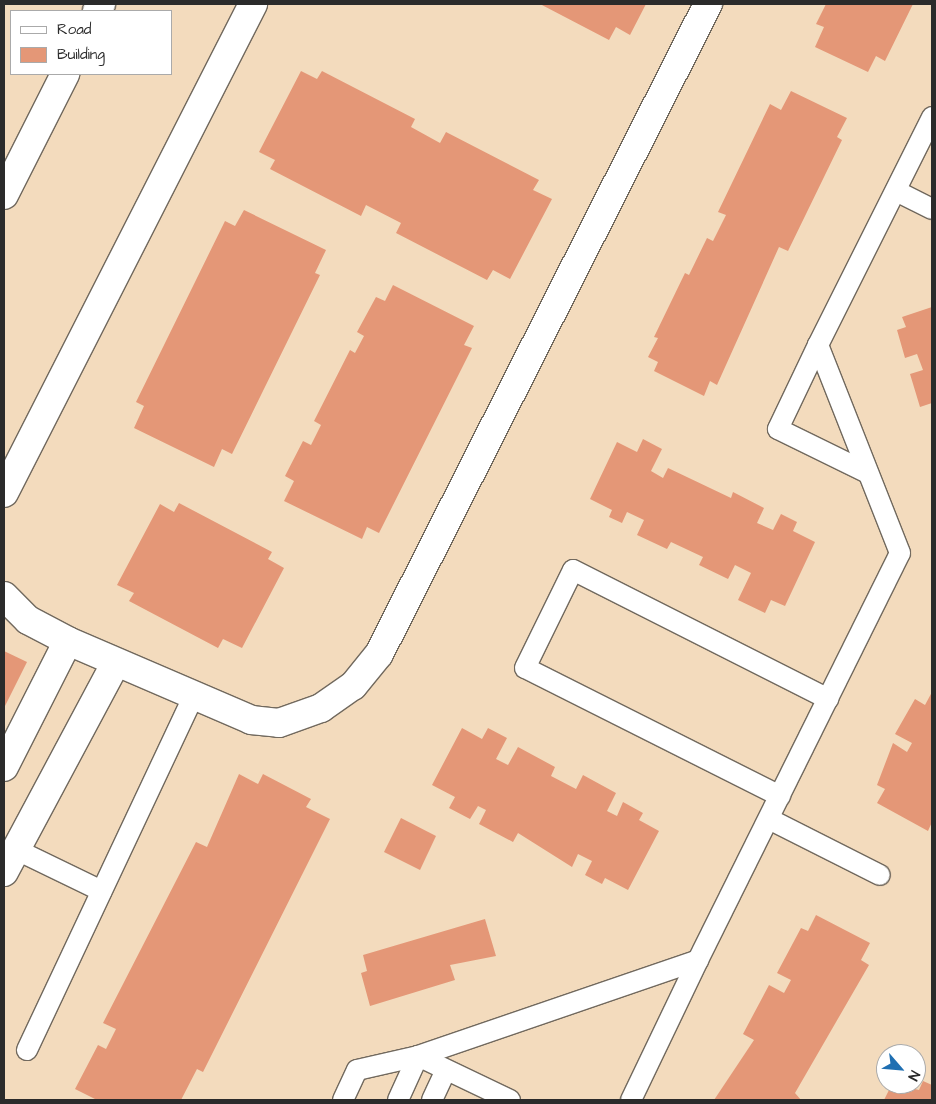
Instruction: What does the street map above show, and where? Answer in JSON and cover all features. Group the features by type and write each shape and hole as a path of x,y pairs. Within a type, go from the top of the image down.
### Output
{"street":[{"path":"4,493 253,4"},
{"path":"4,596 28,620 68,641 193,698 251,720 280,723 321,708 353,686 379,654 708,4"},
{"path":"4,195 64,75"},
{"path":"4,767 68,641"},
{"path":"10,861 115,664"}],"lane":[{"path":"868,473 778,430 818,345 932,117"},
{"path":"896,192 932,209"},
{"path":"631,1100 698,960 900,553 818,345"},
{"path":"780,796 525,668 573,570 828,699"},
{"path":"27,1050 193,698"},
{"path":"769,819 880,875"},
{"path":"10,861 102,891"},
{"path":"342,1100 358,1070 418,1056 698,960"},
{"path":"418,1056 510,1100"},
{"path":"398,1100 418,1056"},
{"path":"432,1100 446,1070"}],"building":[{"path":"540,4 646,4 630,35 616,27 609,40"},
{"path":"826,4 913,4 885,61 876,56 868,72 815,47 824,27 816,24"},
{"path":"301,71 317,79 322,71 415,119 411,127 440,143 446,132 539,180 533,190 552,199 510,279 493,270 487,280 396,233 401,223 366,205 361,216 270,169 275,160 259,152"},
{"path":"791,91 847,118 837,137 842,140 788,251 779,247 717,385 710,381 704,396 654,371 658,362 648,357 658,338 654,337 685,273 689,275 707,238 713,241 726,215 718,212 770,104 781,110"},
{"path":"244,210 326,250 315,273 320,275 232,454 222,449 214,467 134,428 144,406 136,402 225,221 235,226"},
{"path":"393,285 474,326 464,345 472,348 379,533 367,527 362,539 284,501 294,481 285,476 303,441 311,445 321,425 314,421 350,350 355,353 364,336 357,332 376,297 385,301"},
{"path":"932,307 932,403 920,407 910,374 923,370 917,354 905,358 897,330 906,327 902,317"},
{"path":"643,439 662,449 651,471 663,478 668,468 731,498 733,492 764,508 757,523 773,530 781,514 797,522 793,531 815,542 785,606 771,600 765,613 738,600 751,573 735,565 728,579 699,565 703,557 671,542 667,549 637,535 644,520 627,512 622,523 609,517 612,510 590,499 617,442 637,452"},
{"path":"179,503 272,552 268,559 284,568 242,648 223,639 218,648 129,601 134,593 117,585 160,504 174,512"},
{"path":"4,651 27,662 4,708"},
{"path":"932,692 932,822 928,831 877,803 885,789 877,785 893,743 907,752 912,743 895,734 915,699 925,705"},
{"path":"462,728 482,739 488,728 507,738 496,759 508,765 518,747 555,767 551,776 576,789 583,775 616,793 607,811 617,816 623,802 643,813 639,820 659,831 628,890 605,878 602,884 585,875 592,861 578,854 572,867 518,833 513,842 479,824 486,810 478,806 470,819 449,808 455,797 432,785"},
{"path":"239,774 258,784 263,774 311,799 306,807 330,819 203,1072 197,1069 181,1100 97,1100 75,1089 98,1045 106,1049 116,1029 103,1023 196,842 207,847"},
{"path":"401,818 436,836 420,870 384,852"},
{"path":"816,915 870,943 861,960 869,965 795,1093 801,1100 714,1100 754,1040 743,1034 769,985 784,993 791,980 777,973 801,928 808,931"},
{"path":"485,919 496,956 450,965 455,980 370,1006 361,973 367,971 363,955"},
{"path":"926,1082 932,1085 932,1100 884,1100 887,1094 926,1094"}]}
